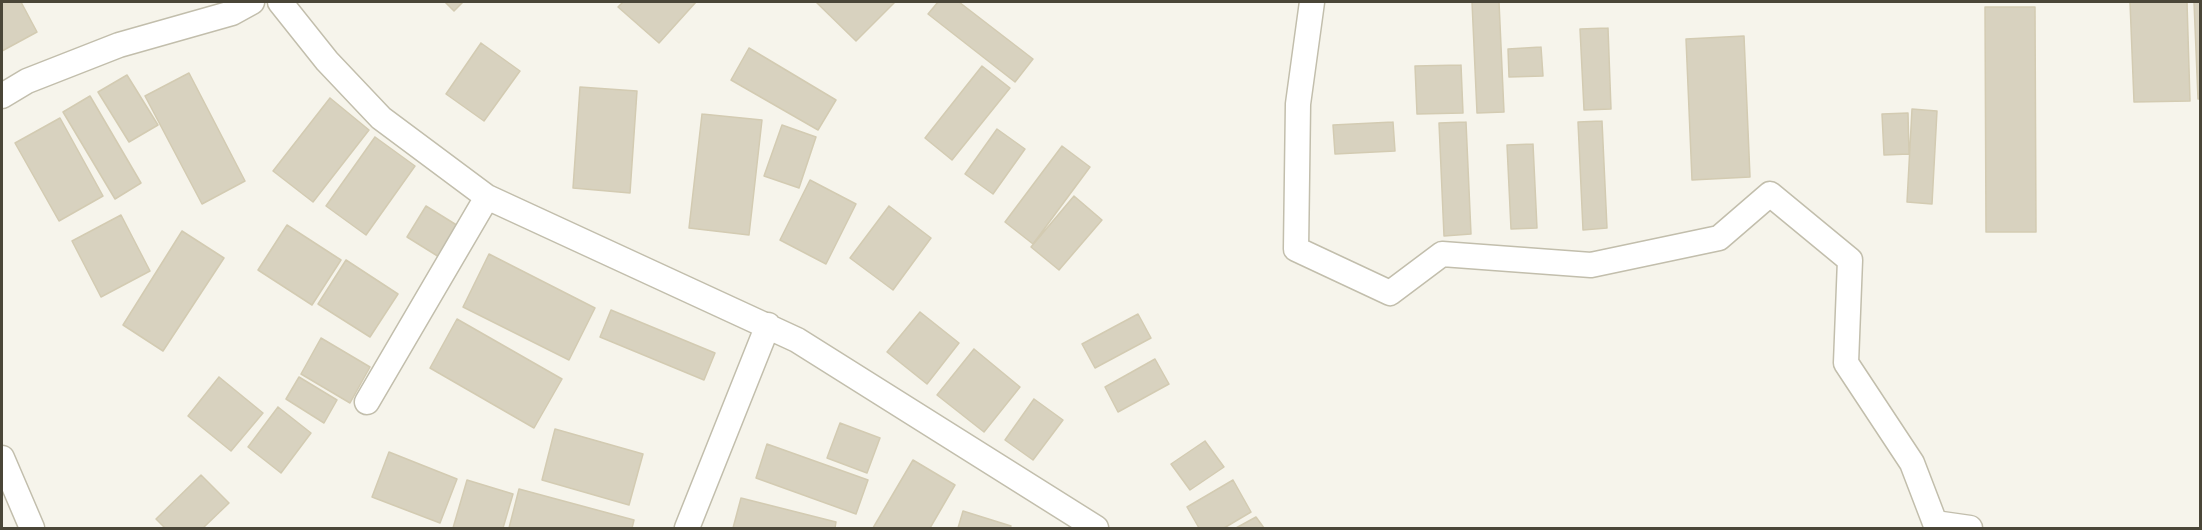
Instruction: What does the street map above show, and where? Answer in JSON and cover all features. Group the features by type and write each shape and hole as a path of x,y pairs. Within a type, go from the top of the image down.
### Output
{"street":[{"path":"2,96 27,81 119,45 232,13 252,2"},
{"path":"280,2 327,61 381,118 487,197 797,340 1096,528"},
{"path":"1312,2 1298,104 1296,249 1390,293 1442,254 1591,265 1719,238 1770,194 1850,260 1846,363 1912,463 1935,523 1970,528"},
{"path":"367,402 487,197"},
{"path":"687,528 768,325"},
{"path":"2,458 32,528"}],"building":[{"path":"2,2 21,2 37,32 2,51"},
{"path":"445,2 463,2 454,11"},
{"path":"623,2 696,2 659,43 618,7"},
{"path":"816,2 895,2 856,41"},
{"path":"938,2 959,2 1033,59 1015,82 928,14"},
{"path":"1472,2 1499,2 1504,112 1477,113"},
{"path":"2130,2 2187,2 2190,101 2134,102"},
{"path":"2194,2 2200,2 2200,99 2198,99"},
{"path":"1985,7 2035,7 2036,232 1986,232"},
{"path":"1608,28 1611,109 1584,110 1580,29"},
{"path":"1744,36 1750,177 1692,180 1686,39"},
{"path":"481,43 520,71 484,121 446,94"},
{"path":"1541,47 1543,76 1509,77 1508,49"},
{"path":"749,48 836,100 818,130 731,80"},
{"path":"1461,65 1463,113 1417,114 1415,66"},
{"path":"982,66 1010,88 952,160 925,138"},
{"path":"189,73 245,181 202,204 145,96"},
{"path":"127,75 158,125 129,142 98,92"},
{"path":"580,87 637,91 630,193 573,188"},
{"path":"90,96 141,183 115,199 63,112"},
{"path":"330,98 369,130 313,202 273,171"},
{"path":"1912,109 1937,111 1932,204 1907,202"},
{"path":"1908,113 1909,154 1884,155 1882,114"},
{"path":"702,114 762,120 749,235 689,228"},
{"path":"60,118 103,196 59,221 15,143"},
{"path":"1602,121 1607,228 1583,230 1578,122"},
{"path":"1393,122 1395,151 1335,154 1333,125"},
{"path":"1466,122 1471,234 1444,236 1439,123"},
{"path":"782,125 816,137 799,188 764,176"},
{"path":"997,129 1025,149 993,194 965,174"},
{"path":"375,137 415,166 366,235 326,206"},
{"path":"1533,144 1537,228 1511,229 1507,145"},
{"path":"1062,146 1090,167 1033,244 1005,222"},
{"path":"810,180 856,204 826,264 780,240"},
{"path":"1074,196 1102,220 1059,270 1031,247"},
{"path":"426,206 463,229 444,260 407,237"},
{"path":"889,206 931,238 893,290 850,258"},
{"path":"121,215 150,271 101,297 72,241"},
{"path":"287,225 341,260 312,305 258,270"},
{"path":"182,231 224,258 163,351 123,325"},
{"path":"489,254 595,308 569,360 463,307"},
{"path":"346,260 398,294 370,337 318,304"},
{"path":"611,310 715,353 704,380 600,337"},
{"path":"920,312 959,343 927,384 887,352"},
{"path":"1138,314 1151,338 1095,368 1082,344"},
{"path":"457,319 562,379 534,428 430,368"},
{"path":"321,338 370,367 350,403 301,374"},
{"path":"974,349 1020,387 984,432 937,395"},
{"path":"1155,359 1169,384 1118,412 1105,387"},
{"path":"219,377 263,413 231,451 188,416"},
{"path":"299,377 337,400 324,423 286,399"},
{"path":"1034,399 1063,420 1033,460 1005,440"},
{"path":"278,407 311,433 281,473 248,447"},
{"path":"840,423 880,438 867,473 827,458"},
{"path":"555,429 643,454 629,505 542,480"},
{"path":"1205,441 1224,467 1190,490 1171,464"},
{"path":"767,444 868,480 856,514 756,478"},
{"path":"389,452 457,479 440,523 372,497"},
{"path":"913,460 955,485 930,528 873,528"},
{"path":"201,475 229,503 203,528 165,528 156,519"},
{"path":"467,480 513,494 503,528 453,528"},
{"path":"1233,480 1251,512 1224,528 1199,528 1187,507"},
{"path":"519,489 634,520 632,528 509,528"},
{"path":"741,498 836,522 835,528 733,528"},
{"path":"963,511 1011,526 1010,528 958,528"},
{"path":"1256,517 1264,528 1236,528"}]}
